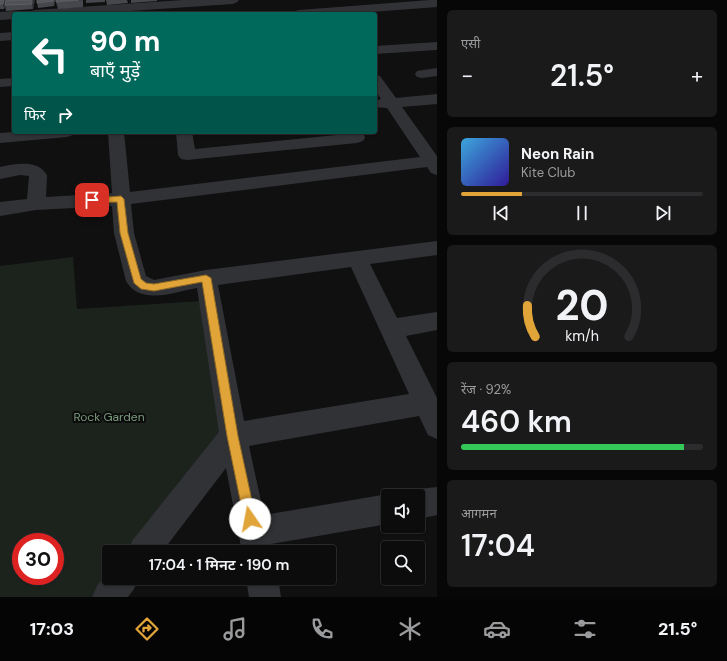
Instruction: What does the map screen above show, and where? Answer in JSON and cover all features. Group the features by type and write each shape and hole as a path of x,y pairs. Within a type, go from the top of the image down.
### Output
{"street":[{"path":"63,12 233,0"},
{"path":"317,0 328,12"},
{"path":"340,12 437,3"},
{"path":"0,16 12,16"},
{"path":"0,37 12,36"},
{"path":"377,50 437,46"},
{"path":"422,74 437,72"},
{"path":"0,83 12,82"},
{"path":"0,209 36,204 121,199 434,165 377,82"},
{"path":"377,105 437,99"},
{"path":"0,138 45,134"},
{"path":"116,134 124,233 137,281 144,286 154,288 206,278 358,260 437,248"},
{"path":"184,134 187,155 357,138 356,134"},
{"path":"420,145 437,143"},
{"path":"0,173 30,169 36,171 38,175 36,204"},
{"path":"358,260 437,426"},
{"path":"206,278 233,436 255,542 381,511"},
{"path":"392,329 437,321"},
{"path":"148,545 233,436 426,402"},
{"path":"425,503 437,501"},
{"path":"108,597 117,585"},
{"path":"263,585 265,597"}],"green space":[{"name":"Rock Garden","path":"73,257 77,309 217,300 233,436 148,545 102,545 102,585 109,585 109,597 0,597 0,266"}],"building":[{"path":"0,0 4,0 3,4 0,4"},
{"path":"6,0 32,0 32,4 5,5"},
{"path":"37,0 53,0 53,1 37,3"},
{"path":"56,0 79,0 56,2"}],"route":[{"path":"92,200 121,199 124,233 137,281 144,286 154,288 206,278 233,436 250,519"}]}
